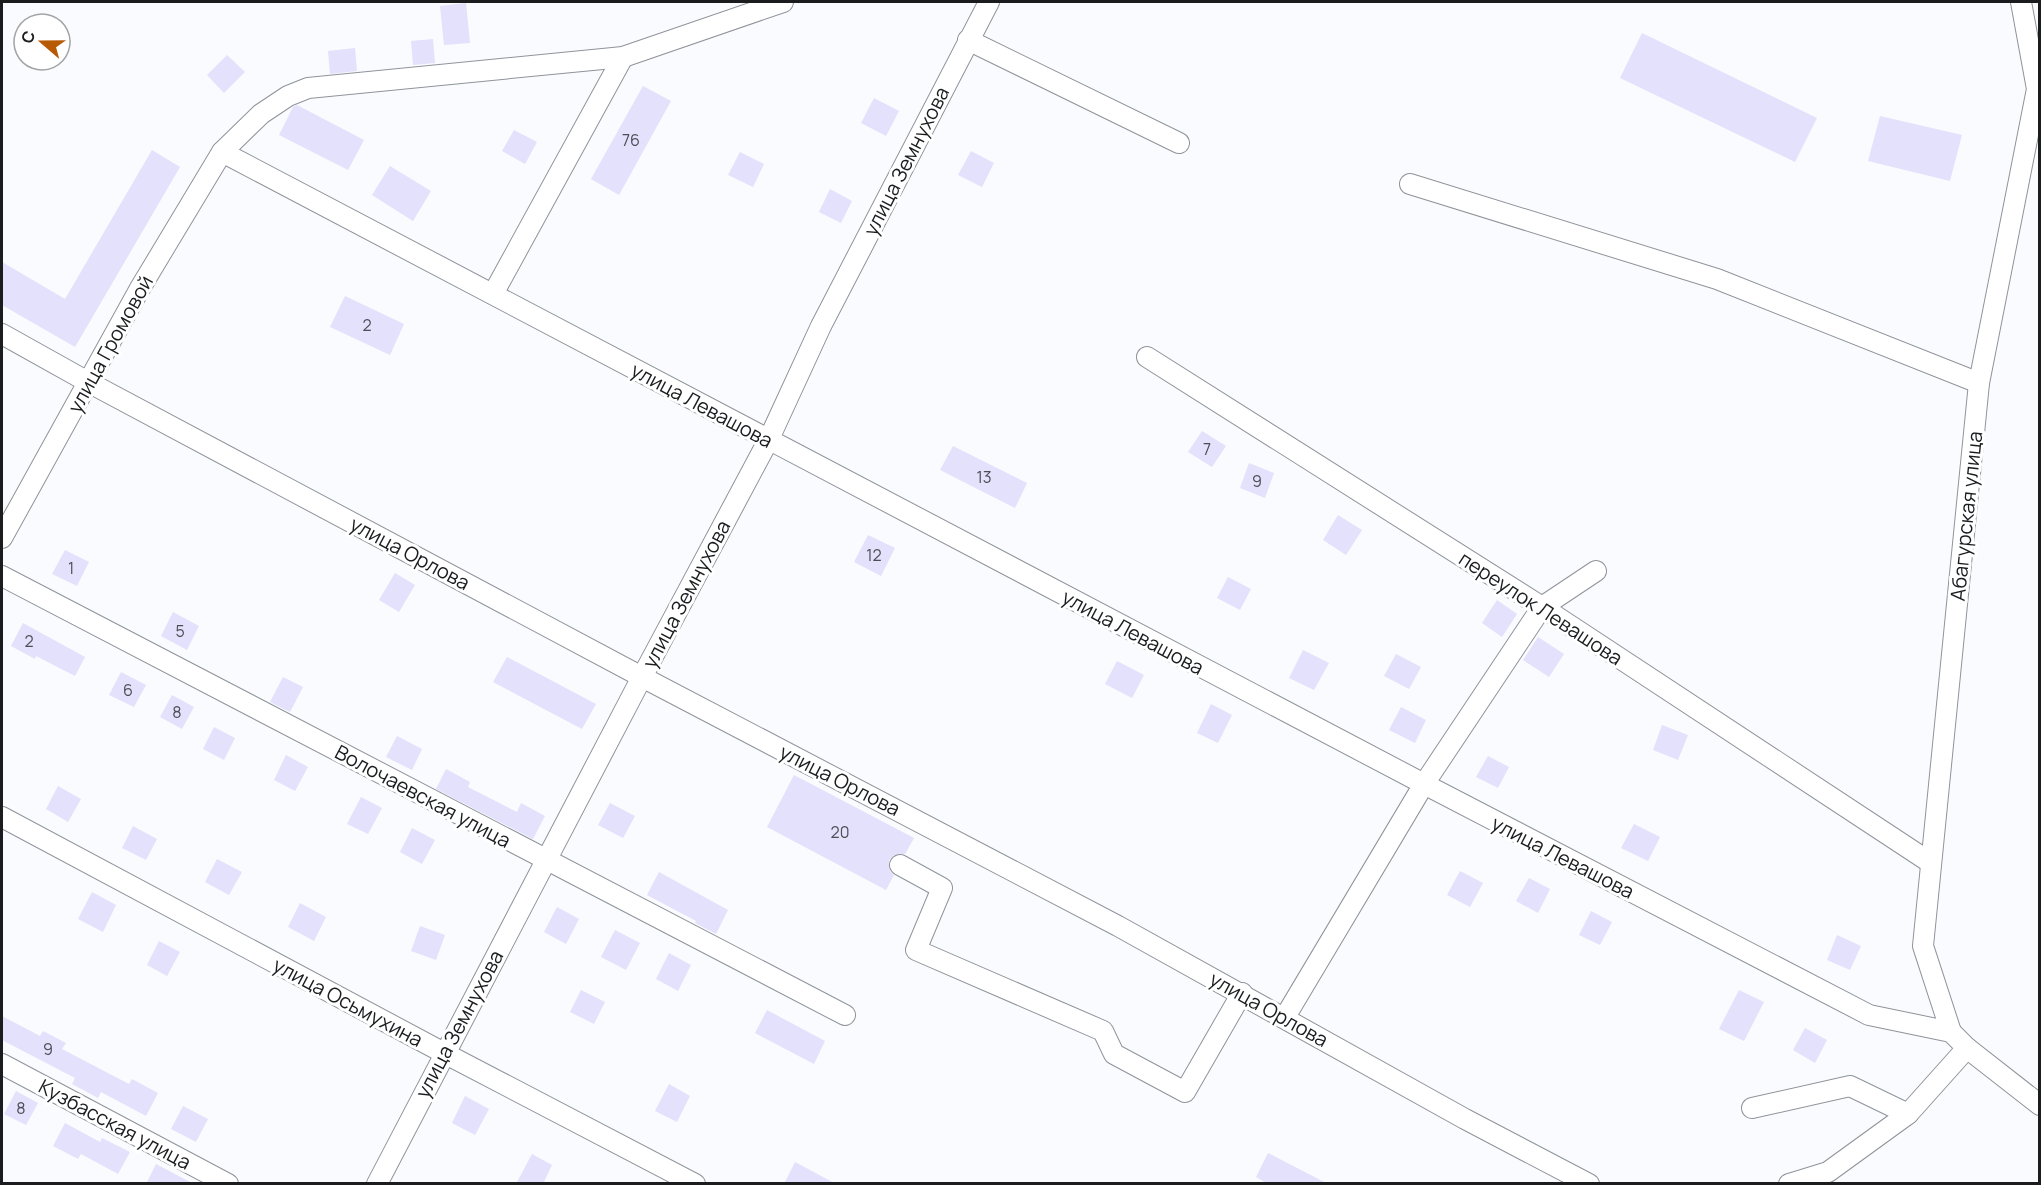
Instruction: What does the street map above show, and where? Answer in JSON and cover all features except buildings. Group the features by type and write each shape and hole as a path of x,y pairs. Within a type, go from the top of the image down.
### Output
{"street":[{"name":"улица Громовой","path":"2,538 139,290 222,152 261,114 288,96 308,88 623,57 783,2"},
{"name":"улица Земнухова","path":"376,1184 768,441 821,326 989,2"},
{"name":"Абагурская улица","path":"1951,1032 1923,946 1979,383 2038,89 2021,2"},
{"path":"968,40 1179,142"},
{"path":"493,294 623,57"},
{"name":"улица Левашова","path":"222,152 768,441 1869,1015 1951,1032"},
{"path":"1410,184 1717,279 1979,383"},
{"name":"улица Орлова","path":"2,334 642,677 958,841 1242,993 1465,1119 1589,1184"},
{"name":"переулок Левашова","path":"1148,357 1542,607 1931,864"},
{"path":"1285,1017 1424,784 1542,607 1596,571"},
{"name":"Волочаевская улица","path":"2,576 845,1015"},
{"name":"улица Осьмухина","path":"2,817 695,1184"},
{"path":"900,865 942,888 916,950 1103,1031 1114,1054 1185,1092 1242,993"},
{"path":"1951,1032 1967,1048 2040,1105"},
{"path":"1789,1184 1828,1172 1908,1114 1967,1048"},
{"name":"Кузбасская улица","path":"2,1064 228,1184"},
{"path":"1752,1108 1850,1086 1908,1114"}]}
